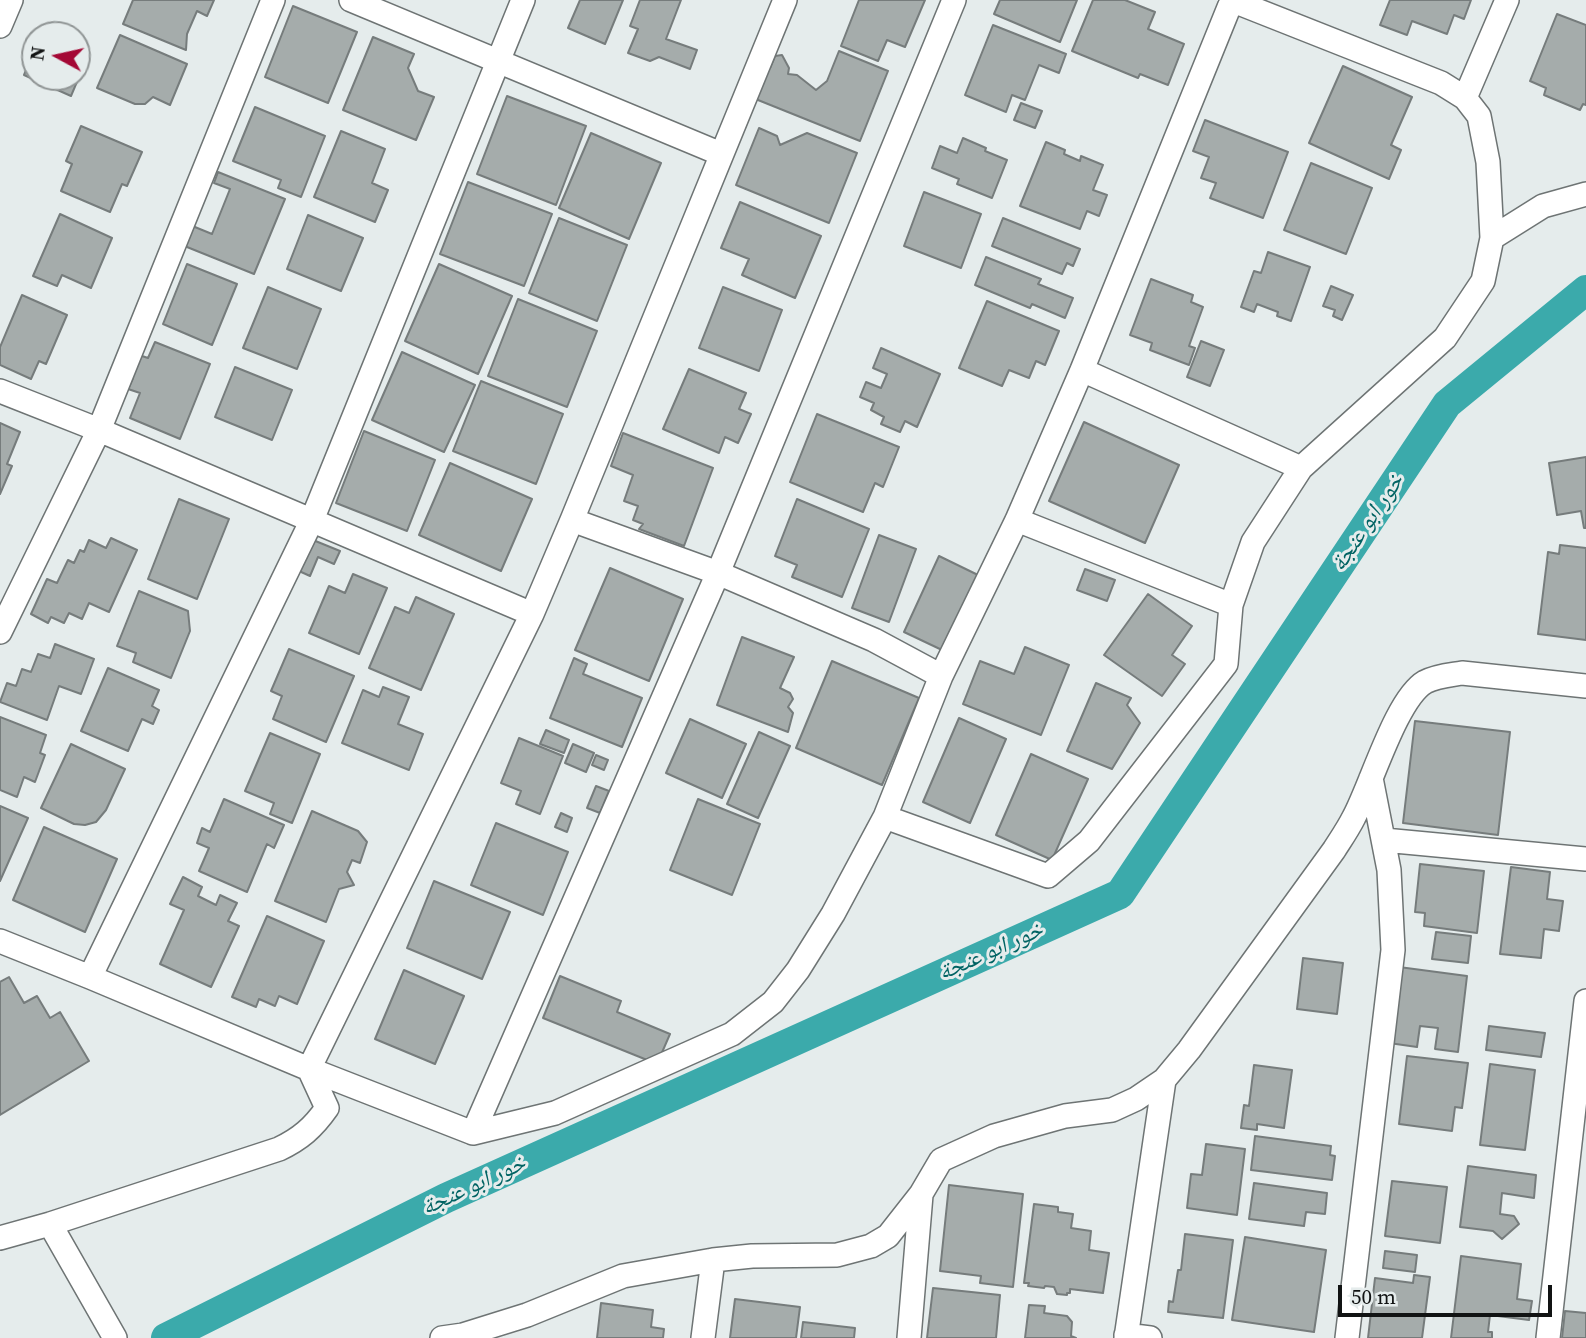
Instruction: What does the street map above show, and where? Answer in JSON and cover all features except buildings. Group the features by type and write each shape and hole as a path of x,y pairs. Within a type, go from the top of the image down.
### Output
{"street":[{"path":"0,26 11,0"},
{"path":"0,632 99,430 273,0"},
{"path":"351,0 721,154"},
{"path":"90,977 312,520 523,0"},
{"path":"309,1069 532,614 785,0"},
{"path":"473,1133 718,573 954,0"},
{"path":"0,942 473,1133 555,1113 732,1034 773,1002 797,970 833,914 885,817 941,676 1017,520 1082,370 1232,0 1441,83 1465,98 1479,116 1488,162 1492,237 1483,281 1445,338 1301,468 1253,542 1231,605 1226,664 1089,841 1048,876 885,817"},
{"path":"1465,98 1507,0"},
{"path":"1492,237 1543,206 1586,194"},
{"path":"1082,370 1301,468"},
{"path":"0,391 99,430 532,614"},
{"path":"572,520 718,573 874,640 941,676"},
{"path":"1017,520 1231,605"},
{"path":"442,1338 477,1334 623,1276 713,1260 797,1254 837,1255 871,1247 888,1236 920,1194 941,1160 994,1136 1065,1116 1112,1110 1136,1099 1164,1080 1189,1050 1334,850 1355,817 1389,737 1410,697 1424,682 1462,673 1586,686"},
{"path":"1347,1338 1393,950 1389,870 1371,778"},
{"path":"1384,840 1586,859"},
{"path":"1548,1338 1586,1002"},
{"path":"0,1238 258,1157 296,1140 314,1127 327,1108 309,1069"},
{"path":"1150,1338 1126,1337 1164,1080"},
{"path":"909,1338 920,1194"},
{"path":"50,1224 115,1338"},
{"path":"703,1338 713,1260"}],"waterway":[{"name":"خور ابو عنجة","path":"166,1338 446,1198 1120,894 1447,404 1586,290"}]}
